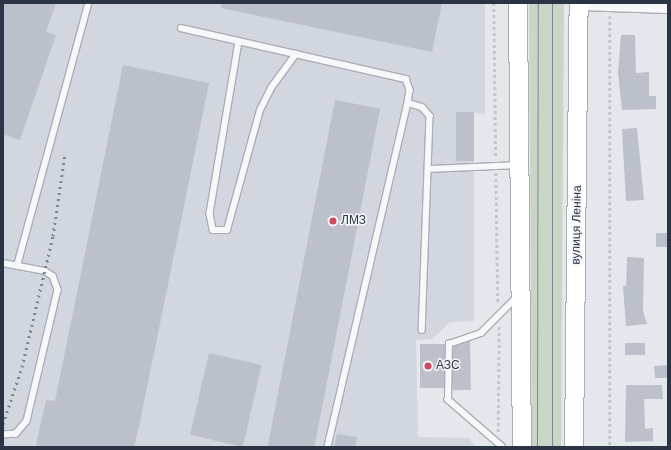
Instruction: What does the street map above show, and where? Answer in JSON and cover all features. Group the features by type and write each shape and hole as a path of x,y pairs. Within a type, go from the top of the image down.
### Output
{"main road":[{"path":"518,3 522,447"},
{"name":"вулиця Леніна","path":"574,447 579,4"}],"street":[{"path":"579,4 668,7"}],"lane":[{"path":"18,266 88,4"},
{"path":"181,28 406,79 410,90 328,447"},
{"path":"239,42 210,214 213,230 227,230 260,110 271,88 296,54"},
{"path":"408,103 422,107 430,116 422,330"},
{"path":"429,169 520,165"},
{"path":"3,262 45,271 53,276 58,290 27,421 16,434 3,435"},
{"path":"500,446 448,400 449,344 481,333 498,318 521,292"}],"path":[{"path":"494,3 500,446"},
{"path":"610,5 610,447"}],"shaded area":[{"path":"3,3 485,3 485,114 474,113 474,321 450,322 432,339 416,340 418,437 469,438 475,447 3,447"}],"green space":[{"path":"529,3 564,3 561,447 532,447"}],"building":[{"path":"3,3 56,3 46,32 56,35 20,140 3,134"},
{"path":"222,3 442,3 432,52 221,8"},
{"path":"621,35 635,35 636,73 649,72 649,96 656,96 656,109 622,110 618,73"},
{"path":"123,65 209,83 140,422 134,447 45,447 36,445 46,400 55,401"},
{"name":"ЛМЗ","path":"335,100 380,109 314,447 268,447"},
{"path":"456,112 474,112 474,161 456,161"},
{"path":"637,128 644,200 626,201 622,129"},
{"path":"656,233 668,233 668,247 656,247"},
{"path":"627,257 644,258 643,311 647,324 626,326 623,286 626,286"},
{"path":"452,341 470,341 471,390 453,390"},
{"path":"625,343 645,343 645,355 625,355"},
{"path":"420,344 445,344 445,388 420,388"},
{"path":"209,353 262,365 243,447 190,435"},
{"path":"668,365 668,378 655,378 654,366"},
{"path":"626,385 662,385 663,399 644,399 645,429 653,428 653,441 625,442"},
{"path":"337,434 357,437 355,447 334,447"}],"tram line":[{"path":"537,447 538,3"},
{"path":"552,3 552,447"}],"railway":[{"path":"3,424 22,367 53,236 65,154"}],"place":[{"name":"ЛМЗ","path":"333,221"},
{"name":"АЗС","path":"428,366"}]}
